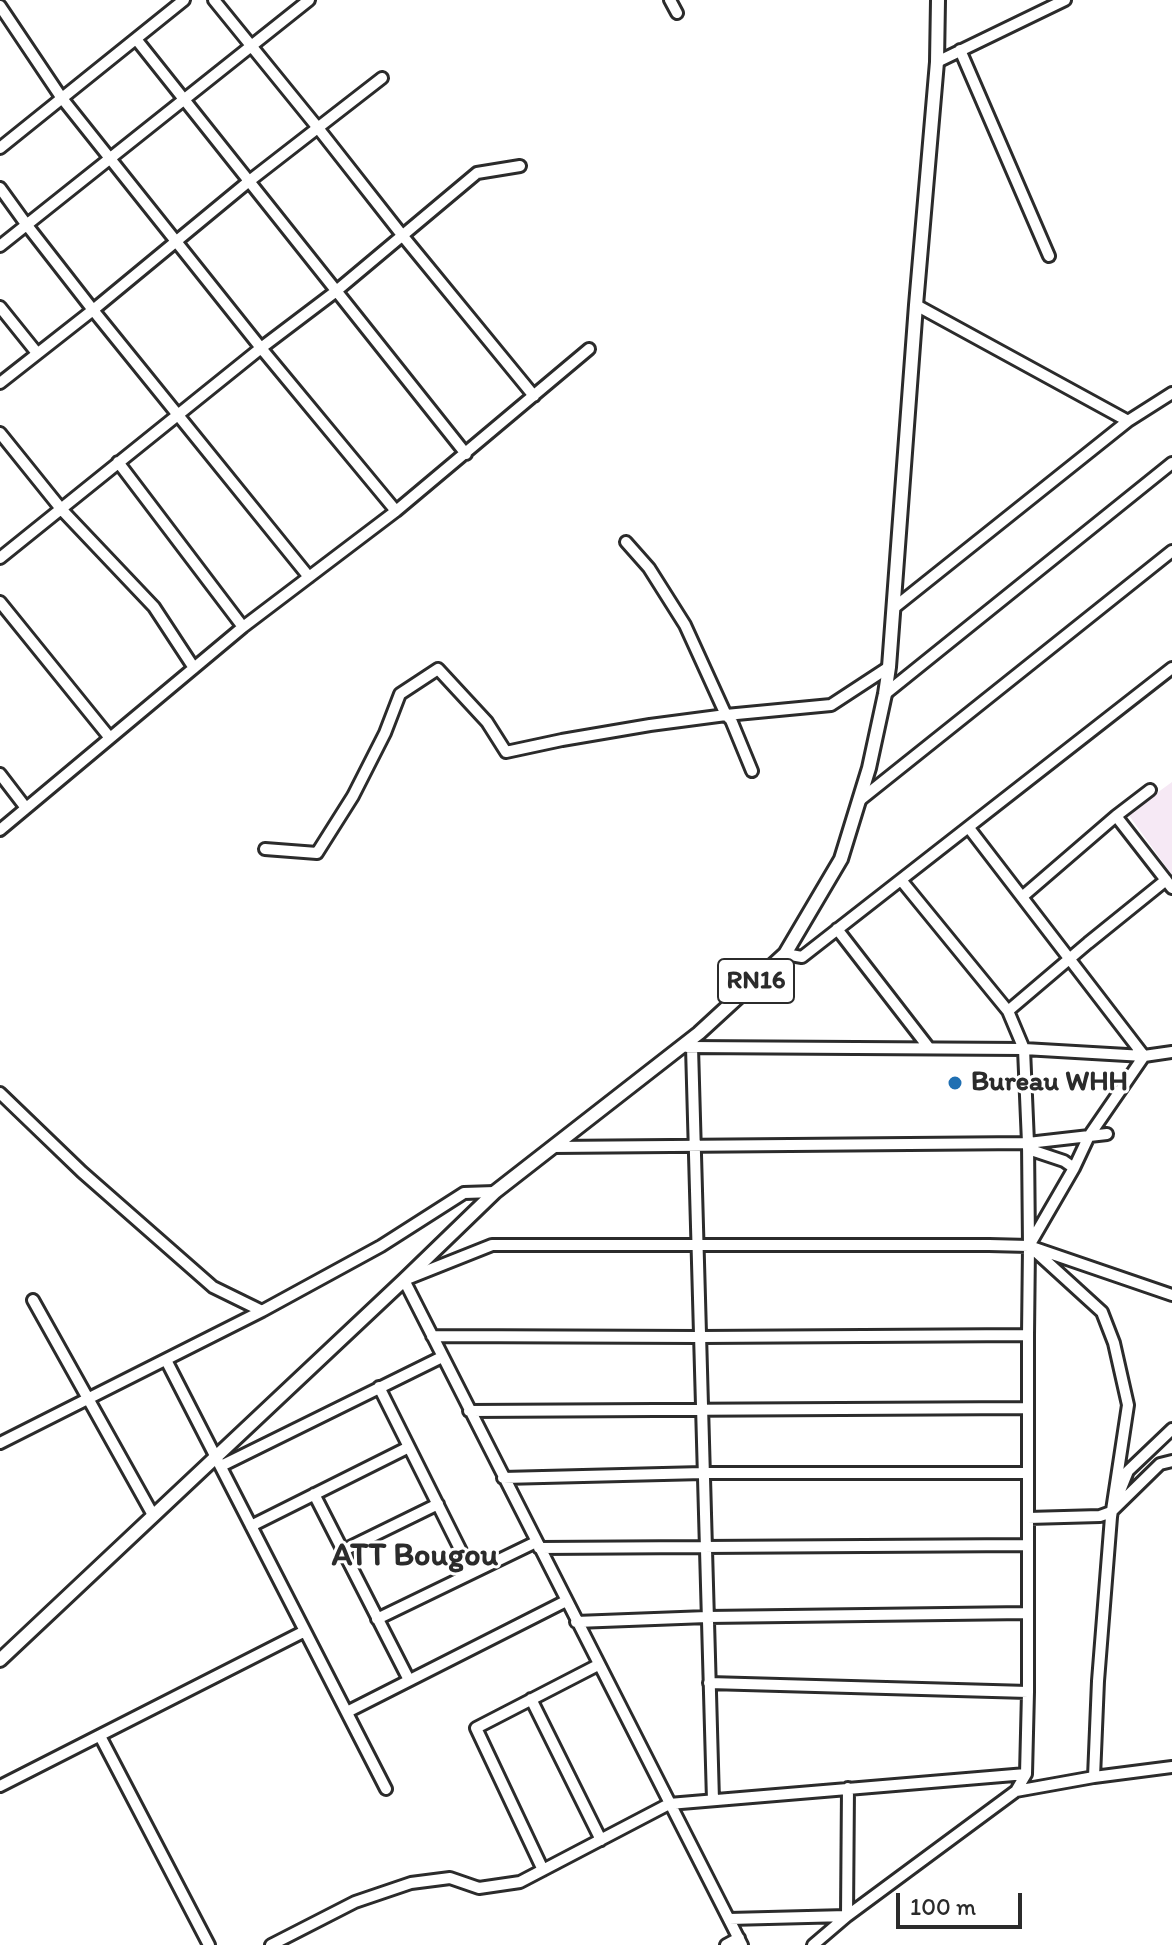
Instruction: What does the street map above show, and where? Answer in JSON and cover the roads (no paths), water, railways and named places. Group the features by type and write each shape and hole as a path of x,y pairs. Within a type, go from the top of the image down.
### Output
{"main road":[{"name":"RN16","path":"0,1660 153,1515 218,1461 495,1192 686,1047 785,954 841,859 869,768 889,667 937,62 938,0"}],"street":[{"path":"0,148 184,0"},
{"path":"214,0 534,396"},
{"path":"0,246 309,0"},
{"path":"670,0 677,13"},
{"path":"937,62 1065,0"},
{"path":"0,6 61,97 261,348 396,511"},
{"path":"136,39 466,454"},
{"path":"960,50 1049,256"},
{"path":"0,383 382,78"},
{"path":"0,558 335,292 477,173 520,166"},
{"path":"0,188 93,310 309,577"},
{"path":"916,305 1128,421"},
{"path":"0,307 37,353"},
{"path":"0,830 243,627 396,511 589,349"},
{"path":"895,607 1128,421 1172,393"},
{"path":"0,433 62,510 154,607 194,668"},
{"path":"118,462 243,627"},
{"path":"885,694 1172,463"},
{"path":"626,542 649,568 685,625 752,771"},
{"path":"860,800 1172,551"},
{"path":"0,602 110,738"},
{"path":"265,849 317,853 353,796 385,733 400,694 438,669 487,722 506,752 607,732 726,715 831,705 889,667"},
{"path":"785,954 802,957 1172,668"},
{"path":"0,774 26,808"},
{"path":"1022,897 1150,790"},
{"path":"1008,1011 1069,959 1169,884 1116,816"},
{"path":"969,828 1144,1056"},
{"path":"813,1945 847,1916 1016,1791 1026,1774 1029,1246 1024,1049 1008,1011 901,880"},
{"path":"837,929 929,1048"},
{"path":"713,1800 695,1146 686,1047 1024,1049 1144,1056 1172,1052"},
{"path":"1029,1246 1089,1136 1144,1056"},
{"path":"0,1093 82,1172 213,1287 262,1311"},
{"path":"552,1147 1028,1146 1107,1134"},
{"path":"1028,1146 1074,1168"},
{"path":"0,1443 262,1311 381,1246 464,1193 495,1192"},
{"path":"726,1945 740,1942 404,1280 492,1245 1029,1246 1172,1295"},
{"path":"1029,1246 1102,1312 1114,1343 1128,1405 1111,1512 1094,1777"},
{"path":"33,1300 153,1515"},
{"path":"432,1336 1028,1335"},
{"path":"218,1461 442,1357"},
{"path":"166,1360 386,1789"},
{"path":"379,1387 472,1573"},
{"path":"469,1411 1028,1408"},
{"path":"1111,1512 1128,1471 1172,1429"},
{"path":"251,1526 409,1447"},
{"path":"1028,1518 1100,1516 1111,1512 1160,1464 1172,1461"},
{"path":"503,1478 703,1473 1028,1473"},
{"path":"314,1494 409,1680"},
{"path":"344,1550 438,1504"},
{"path":"377,1619 538,1545 1027,1545"},
{"path":"347,1712 566,1601"},
{"path":"576,1622 1027,1613"},
{"path":"0,1786 305,1631"},
{"path":"543,1870 476,1728 598,1665"},
{"path":"709,1683 1028,1692"},
{"path":"531,1699 601,1840"},
{"path":"100,1736 209,1945"},
{"path":"1016,1791 1172,1767"},
{"path":"271,1945 355,1902 411,1883 450,1878 479,1888 520,1882 669,1804 1026,1774"},
{"path":"847,1916 848,1788"},
{"path":"729,1919 847,1916"}],"place":[{"name":"Bureau WHH","path":"955,1083"}],"district":[{"name":"ATT Bougou","path":"415,1557"}]}
